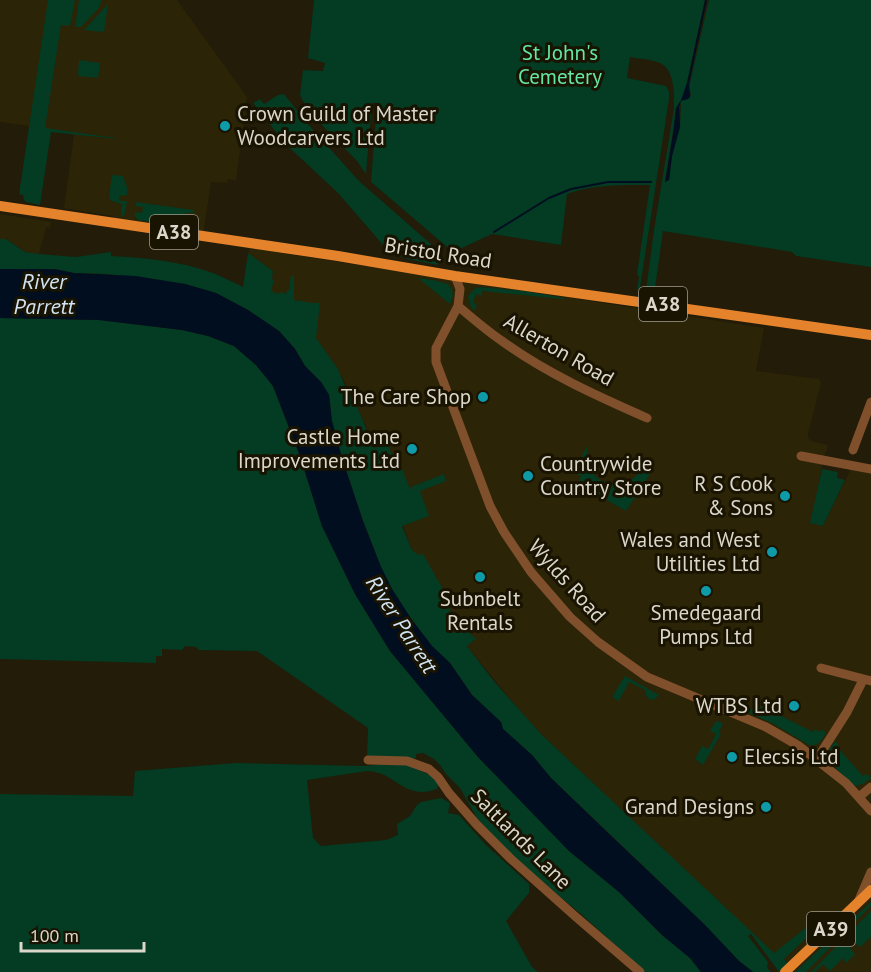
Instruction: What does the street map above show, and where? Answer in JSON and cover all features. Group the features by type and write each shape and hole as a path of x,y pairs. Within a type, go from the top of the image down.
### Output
{"main road":[{"name":"Bristol Road","path":"0,206 338,256 455,276 871,335"},
{"name":"A39","path":"788,968 871,892"}],"street":[{"path":"455,276 460,289 458,306"},
{"name":"Allerton Road","path":"458,306 518,352 593,393 647,418"},
{"name":"Wylds Road","path":"458,306 436,348 436,362 490,506 509,541 538,581 587,633 622,660 647,677 766,727 799,746 846,783 871,811"},
{"path":"853,450 871,402"},
{"path":"801,456 871,469"},
{"path":"817,759 867,680 821,668"},
{"name":"Saltlands Lane","path":"368,760 407,761 429,769 510,859 640,972"},
{"path":"859,797 871,787"},
{"path":"856,905 871,873"}],"shaded area":[{"path":"0,0 177,0 247,97 236,181 228,179 227,183 211,182 203,236 113,223 113,216 64,208 74,135 0,122"},
{"path":"0,214 51,222 50,228 46,227 39,254 25,252 6,239 1,239 0,242"},
{"path":"249,248 764,328 756,371 819,379 821,383 808,438 811,441 828,445 811,523 823,526 851,466 871,469 871,972 793,972 784,959 774,954 541,734 520,711 467,646 412,550 365,424 338,369 244,287"}],"green space":[{"path":"48,0 75,0 70,26 61,25 45,128 117,139 51,132 40,205 26,202 23,195 19,194"},
{"path":"79,0 102,0 98,9 81,27 75,27"},
{"name":"St John's Cemetery","path":"314,0 705,0 682,100 688,99 691,95 689,87 709,0 871,0 871,267 796,256 792,252 663,231 654,295 647,294 654,230 674,108 674,89 669,71 665,66 653,61 630,57 627,78 666,86 669,92 640,288 637,290 639,277 637,274 650,185 598,187 567,194 561,245 492,234 453,252 371,182 377,103 372,103 366,174 357,161 313,116 300,95 303,70 323,71 325,63 308,58","holes":["681,102 680,127 672,156 669,180 665,182 676,113"]},
{"path":"108,4 104,32 84,30"},
{"path":"79,60 100,63 98,78 78,76"},
{"path":"284,94 359,181 432,245 439,263 437,265 390,253 338,193 292,150 253,103 260,99 264,104"},
{"path":"112,175 123,176 127,187 127,195 119,196 120,201 127,201 123,217 121,215 122,204 109,198"},
{"path":"136,202 193,210 193,213 185,213 185,219 192,220 187,227 138,220 135,212 142,213 143,207 135,206"},
{"path":"0,239 6,239 25,252 39,254 76,257 111,252 111,256 176,263 213,273 243,287 248,253 273,271 272,279 274,280 271,291 278,294 280,292 286,294 289,290 291,276 294,276 294,300 320,303 316,338 338,369 374,448 388,444 396,468 401,466 410,489 444,474 446,481 420,491 429,516 402,526 412,550 419,555 423,554 444,591 449,609 461,628 476,639 467,646 493,680 541,734 774,953 818,918 820,925 784,959 793,972 779,972 751,934 748,936 768,962 767,968 771,972 753,972 739,961 704,924 503,729 501,722 472,695 450,663 432,646 412,620 381,567 342,458 332,421 329,395 279,331 248,310 216,293 185,284 54,269 0,269"},
{"path":"418,278 448,284 453,294 450,304"},
{"path":"480,287 565,298 482,291 482,296 476,294 473,302 477,305 474,311 468,296 474,289"},
{"path":"0,318 99,320 182,330 208,336 234,346 256,365 273,386 300,456 322,526 355,594 390,651 478,757 569,851 619,892 662,935 690,958 701,972 645,972 498,842 477,818 460,788 434,759 423,753 416,754 416,758 412,759 367,756 368,728 257,651 199,650 196,647 185,646 182,650 162,649 162,656 156,656 156,663 0,659"},
{"path":"587,446 589,468 598,478 610,484 623,484 630,481 645,468 652,471 626,511 578,484 581,476 574,472"},
{"path":"822,469 838,472 837,478 845,480 823,526 810,523"},
{"path":"625,676 659,695 651,700 646,696 645,690 629,682 619,701 612,697"},
{"path":"731,703 754,710 757,704 813,732 815,729 820,732 822,729 826,733 817,744 809,745 772,723 730,705"},
{"path":"716,721 723,723 719,732 721,734 703,765 695,759 702,746 708,749 716,734 710,731"},
{"path":"835,741 838,748 863,776 867,774 871,778 855,786 830,763 828,755"},
{"path":"236,763 408,765 434,777 439,785 437,789 425,792 408,789 386,776 367,771 307,780 313,838 321,846 386,840 398,835 397,824 410,816 421,802 441,798 450,803 448,813 459,815 486,845 529,884 529,893 506,921 532,967 538,972 0,972 0,794 133,796 135,771"},
{"path":"871,902 871,906 806,972 795,972"},
{"path":"871,911 871,937 860,947 855,943 850,948 855,954 846,963 843,958 830,971 823,964 815,972 811,972"}],"water":[{"path":"705,0 707,0 689,84 690,97 681,101 679,107 680,127 672,156 669,180 665,182 676,108 687,83"},
{"name":"River Parrett","path":"0,269 54,269 74,273 136,276 185,284 216,293 248,310 279,331 329,395 332,421 363,521 381,567 412,620 432,646 450,663 472,695 501,722 503,729 704,924 739,961 753,972 701,972 690,958 662,935 619,892 569,851 478,757 390,651 355,594 322,526 300,456 273,386 256,365 234,346 208,336 182,330 99,320 0,318"}],"waterway":[{"path":"494,232 549,198 571,189 608,182 651,182"}],"place":[{"name":"Crown Guild of Master Woodcarvers Ltd","path":"225,126"},
{"name":"The Care Shop","path":"483,397"},
{"name":"Castle Home Improvements Ltd","path":"412,449"},
{"name":"Countrywide Country Store","path":"528,476"},
{"name":"R S Cook & Sons","path":"785,496"},
{"name":"Wales and West Utilities Ltd","path":"772,552"},
{"name":"Subnbelt Rentals","path":"480,577"},
{"name":"Smedegaard Pumps Ltd","path":"706,591"},
{"name":"WTBS Ltd","path":"794,706"},
{"name":"Elecsis Ltd","path":"732,757"},
{"name":"Grand Designs","path":"766,807"}]}
